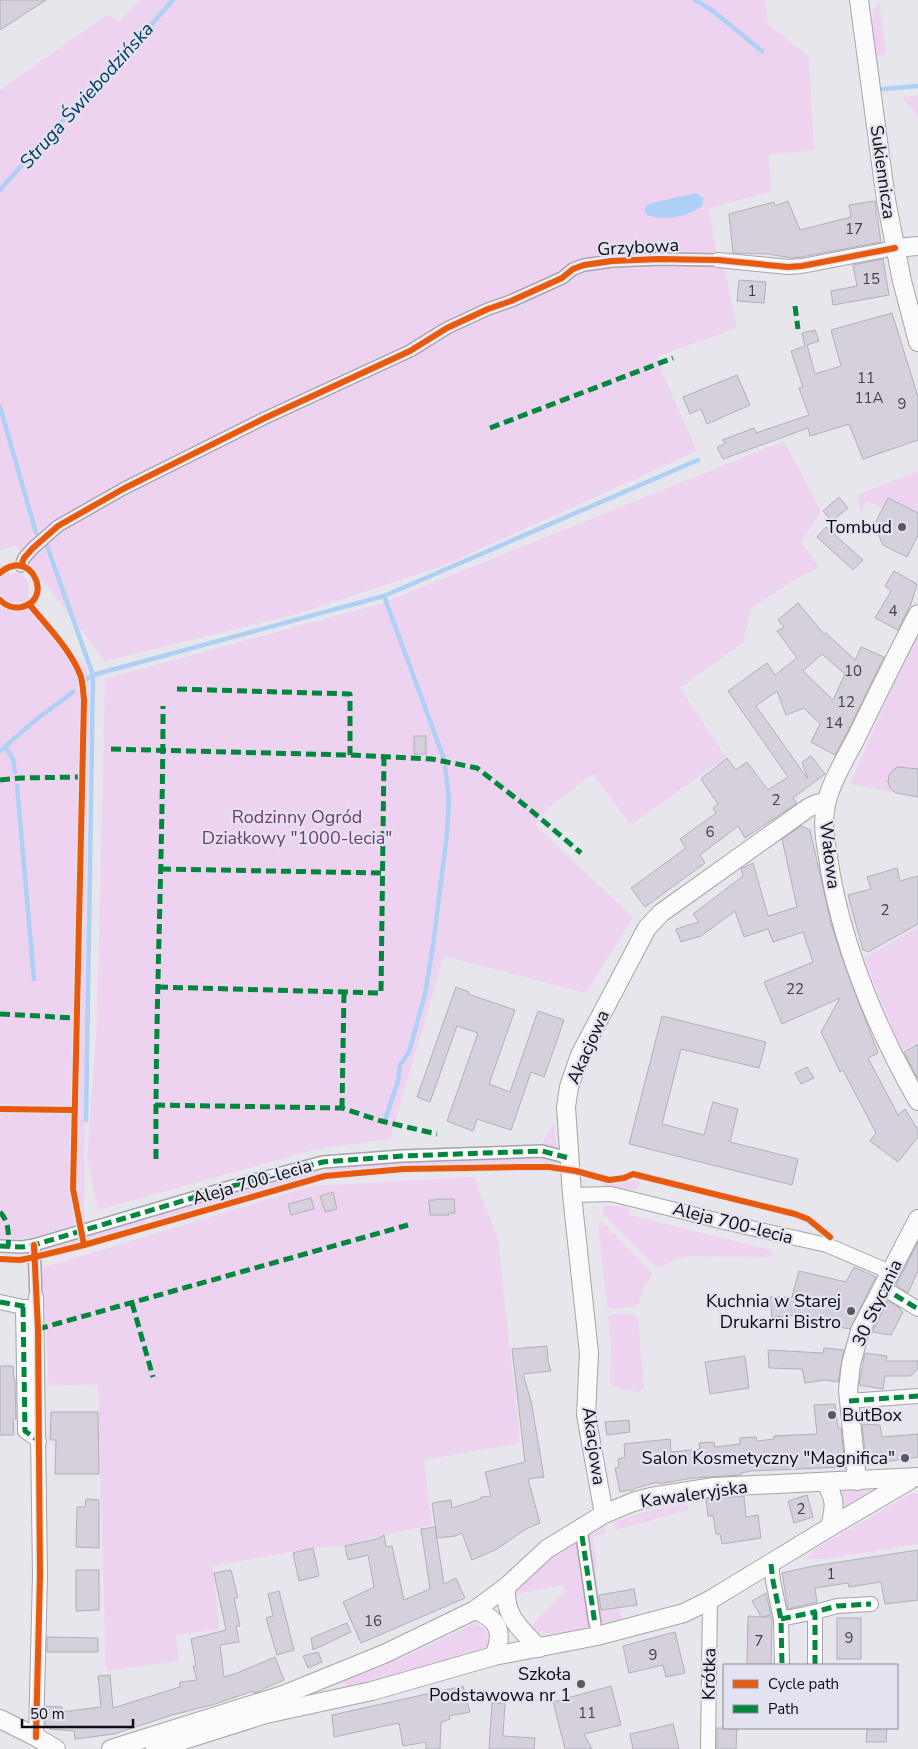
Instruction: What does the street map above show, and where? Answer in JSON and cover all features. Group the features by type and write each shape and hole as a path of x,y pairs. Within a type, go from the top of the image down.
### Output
{"street":[{"name":"Sukiennicza","path":"859,0 884,184 895,248 918,342"},
{"path":"895,248 918,246"},
{"name":"Grzybowa","path":"21,566 24,558 33,548 69,519 191,454 410,351 447,328 488,309 512,302 562,278 573,269 584,265 612,261 659,259 718,260 802,266 895,248"},
{"name":"Wałowa","path":"918,614 840,768 826,802 824,819 832,885 853,957 874,1014 900,1069 918,1101"},
{"name":"Akacjowa","path":"604,1514 586,1415 589,1353 572,1195 566,1107 574,1070 592,1031 647,928 666,908 746,851 808,808 826,802"},
{"name":"Aleja 700-lecia","path":"0,1246 22,1247 34,1245 243,1183 323,1162 402,1156 542,1151 569,1158"},
{"name":"Aleja 700-lecia","path":"572,1195 611,1194 827,1245 886,1280 918,1309"},
{"name":"30 Stycznia","path":"857,1481 848,1390 851,1364 860,1331 918,1219"},
{"path":"34,1245 32,1303 39,1441 40,1575 34,1743"},
{"path":"0,1302 32,1303"},
{"path":"849,1401 918,1396"},
{"path":"155,1749 266,1714 372,1691 494,1656 539,1648 684,1613 710,1600 830,1526 916,1478"},
{"name":"Kawaleryjska","path":"111,1749 283,1695 384,1654 475,1610 506,1587 547,1549 604,1514 633,1502 714,1486 916,1478"},
{"path":"825,1482 831,1492 835,1509 830,1526"},
{"path":"582,1536 596,1624"},
{"path":"771,1564 782,1619 782,1664"},
{"path":"506,1587 505,1600 507,1609 518,1628 539,1648"},
{"name":"Krótka","path":"708,1749 710,1600"},
{"path":"782,1619 837,1606 871,1604"},
{"path":"475,1610 493,1619 498,1627 500,1637 494,1656"},
{"path":"815,1612 815,1664"},
{"path":"0,1719 34,1743"},
{"path":"0,1731 56,1749"}],"green space":[{"path":"140,0 765,0 768,24 809,57 814,150 769,155 771,192 709,208 718,260 725,271 737,328 658,356 661,370 697,451 440,567 297,614 105,661 15,545 0,551 0,90 108,14 119,22"},
{"path":"879,2 886,54 877,56 872,20 875,7"},
{"path":"918,95 918,118 903,97"},
{"name":"Rodzinny Ogród Działkowy \"1000-lecia\"","path":"784,441 821,511 801,542 819,567 795,579 751,609 743,643 680,688 726,757 631,825 593,774 547,809 535,825 633,917 586,993 444,956 390,1139 317,1149 98,1210 87,1157 97,1025 105,679 380,604"},
{"path":"918,471 918,513 883,508 866,501 861,513 857,495"},
{"path":"0,562 10,574 23,575 26,578 29,586 27,595 87,669 90,699 87,797 84,1222 32,1238 0,1238"},
{"path":"918,635 918,797 850,784 892,688"},
{"path":"918,927 918,1041 902,1051 864,958"},
{"path":"554,1122 557,1152 539,1149"},
{"path":"539,1156 557,1160 558,1166 543,1162 424,1165 326,1172 326,1166 349,1162"},
{"path":"316,1167 317,1174 154,1220 152,1214"},
{"path":"474,1177 498,1238 520,1443 424,1460 432,1525 384,1535 345,1546 313,1548 213,1566 219,1629 176,1635 179,1661 106,1671 98,1384 49,1386 42,1268 312,1186"},
{"path":"630,1180 641,1181 639,1188 633,1190 604,1187 604,1183 618,1184"},
{"path":"606,1205 628,1208 630,1210 629,1215 771,1250 773,1253 772,1256 768,1257 692,1256 680,1258 660,1267 655,1266 604,1215 602,1211"},
{"path":"143,1216 145,1223 90,1239 84,1237 84,1234"},
{"path":"602,1221 651,1271 652,1276 644,1287 639,1304 634,1307 611,1309 607,1306 598,1224"},
{"path":"79,1235 77,1243 37,1254 38,1249"},
{"path":"614,1314 633,1314 638,1317 644,1388 639,1392 614,1387 610,1382 611,1345 608,1318"},
{"path":"875,1490 847,1508 843,1508 840,1491"},
{"path":"912,1493 918,1493 918,1544 825,1559 807,1559 814,1550"},
{"path":"687,1503 688,1510 616,1530 614,1522 641,1513"},
{"path":"604,1527 606,1533 592,1537 598,1568 595,1569 601,1609 620,1607 622,1618 598,1625 585,1537"},
{"path":"580,1538 593,1625 553,1634 530,1627 565,1591 563,1585 511,1595 512,1591 554,1554"},
{"path":"475,1623 485,1629 490,1644 485,1653 347,1689 344,1681 409,1655"}],"water":[{"path":"696,193 703,198 703,205 683,215 661,218 647,215 644,210 648,204"}],"building":[{"path":"0,0 46,0 0,30"},
{"path":"788,201 800,230 851,217 849,205 875,201 881,242 792,258 768,254 733,253 729,214 774,202 775,206"},
{"path":"883,259 889,295 833,305 831,291 857,286 853,265"},
{"path":"739,280 766,282 764,303 737,301"},
{"path":"892,313 918,397 918,440 863,459 849,424 810,436 808,428 723,459 717,447 726,443 722,440 754,428 756,433 809,415 799,388 803,387 791,351 805,346 802,333 815,330 819,341 807,345 815,374 841,366 831,330"},
{"path":"737,375 750,405 707,424 701,409 690,414 683,397"},
{"path":"839,497 848,508 832,521 823,511"},
{"path":"888,498 918,513 918,535 907,557 883,545 874,525"},
{"path":"826,527 863,560 853,570 817,537"},
{"path":"894,571 917,584 911,604 898,630 875,618 891,591 885,586"},
{"path":"798,603 824,634 826,633 855,660 861,647 884,657 835,755 811,742 820,724 804,708 786,715 777,691 756,706 808,779 802,762 811,756 825,774 793,798 797,803 745,838 738,826 700,855 705,863 645,907 631,888 686,848 680,839 716,813 713,808 718,804 701,779 727,758 736,770 747,762 768,790 788,777 728,691 767,663 775,675 797,658 777,631 784,627 778,620","holes":["822,654 845,674 833,700 803,671"]},
{"path":"414,736 426,736 426,754 414,754"},
{"path":"898,767 918,769 918,797 896,793 890,788 888,782 889,775"},
{"path":"801,826 810,830 831,923 878,1053 868,1058 898,1115 905,1109 918,1130 918,1137 898,1162 870,1141 876,1133 843,1070 840,1072 821,1032 840,998 782,1024 764,982 813,962 803,932 773,942 768,929 744,937 735,911 701,936 681,942 676,929 699,922 693,914 743,876 741,869 753,863 768,916 797,907 782,839"},
{"path":"897,868 900,881 918,876 918,924 868,952 863,950 848,895 871,889 867,877"},
{"path":"456,987 469,992 468,994 515,1010 489,1084 510,1092 538,1011 564,1020 544,1077 531,1072 511,1130 477,1119 473,1131 447,1121 478,1033 457,1026 430,1102 417,1097"},
{"path":"662,1016 766,1042 759,1068 681,1049 662,1124 704,1135 713,1102 738,1109 730,1142 798,1159 792,1185 629,1144"},
{"path":"918,1044 918,1079 904,1052"},
{"path":"807,1067 814,1078 801,1084 795,1073"},
{"path":"333,1192 337,1209 325,1212 320,1196"},
{"path":"311,1198 314,1209 291,1215 288,1204"},
{"path":"454,1199 455,1213 449,1213 449,1215 430,1215 429,1200"},
{"path":"918,1242 918,1271 908,1293 896,1285"},
{"path":"854,1267 876,1277 850,1329 828,1324 800,1326 799,1315 772,1317 770,1297 792,1297 799,1271 846,1282"},
{"path":"888,1301 903,1312 891,1335 872,1332"},
{"path":"547,1346 551,1371 523,1374 531,1401 544,1477 528,1479 540,1523 526,1529 497,1549 472,1560 462,1533 455,1536 437,1538 432,1503 451,1500 452,1508 481,1499 481,1497 491,1496 485,1472 525,1462 512,1349"},
{"path":"824,1348 844,1350 838,1382 825,1380 805,1383 802,1369 769,1368 768,1350 823,1353"},
{"path":"865,1353 887,1356 886,1361 918,1361 918,1368 911,1376 885,1376 883,1389 859,1385"},
{"path":"745,1356 749,1388 710,1394 705,1362"},
{"path":"0,1366 13,1366 16,1419 13,1419 14,1435 0,1435"},
{"path":"835,1404 838,1428 841,1428 845,1464 843,1467 751,1471 741,1473 741,1475 693,1478 658,1484 658,1482 636,1488 632,1491 620,1492 615,1468 619,1467 618,1459 625,1457 624,1444 670,1439 671,1452 700,1449 699,1443 714,1442 715,1447 740,1444 740,1438 756,1437 757,1441 774,1439 774,1436 817,1434 814,1405"},
{"path":"51,1412 98,1412 99,1474 55,1474 56,1440 50,1440"},
{"path":"629,1420 630,1432 607,1435 605,1422"},
{"path":"862,1424 880,1425 882,1437 918,1434 918,1457 870,1464 866,1461"},
{"path":"807,1495 813,1517 794,1523 788,1501"},
{"path":"744,1496 746,1517 758,1515 761,1538 722,1544 720,1534 716,1534 713,1516 708,1516 706,1499"},
{"path":"86,1499 99,1500 99,1548 76,1547 77,1507 85,1507"},
{"path":"435,1527 444,1584 456,1578 465,1598 361,1643 343,1602 374,1587 368,1555 348,1560 345,1546 377,1539 384,1535 386,1547 392,1546 404,1600 430,1589 421,1529"},
{"path":"313,1548 319,1576 299,1581 293,1553"},
{"path":"918,1550 918,1600 885,1604 881,1582 849,1587 848,1583 815,1588 817,1602 788,1609 782,1573 813,1566"},
{"path":"76,1570 99,1570 99,1610 76,1611"},
{"path":"231,1570 238,1598 234,1598 240,1626 236,1626 239,1642 220,1645 224,1677 275,1657 284,1680 254,1693 253,1691 114,1734 75,1739 74,1731 50,1729 45,1724 46,1706 62,1707 61,1712 101,1707 98,1676 110,1675 113,1708 180,1687 180,1682 197,1680 193,1666 196,1666 191,1639 226,1630 214,1573"},
{"path":"634,1589 637,1605 601,1610 599,1595"},
{"path":"279,1591 294,1650 277,1655 266,1618 273,1616 268,1594"},
{"path":"766,1593 771,1615 762,1617 772,1617 771,1664 747,1664 748,1616 761,1617 752,1601"},
{"path":"837,1618 861,1618 861,1659 837,1659"},
{"path":"347,1623 351,1632 313,1650 311,1638"},
{"path":"675,1632 685,1673 666,1677 663,1665 629,1673 623,1646"},
{"path":"47,1637 98,1638 98,1652 47,1652"},
{"path":"318,1652 322,1662 308,1668 303,1656"},
{"path":"463,1686 470,1712 449,1716 450,1719 441,1722 440,1749 426,1749 426,1742 403,1746 399,1723 334,1737 332,1715"},
{"name":"Szkoła Podstawowa nr 1","path":"611,1686 621,1725 584,1734 592,1749 565,1749 553,1702"},
{"path":"492,1703 505,1703 503,1736 535,1738 534,1749 489,1749"},
{"path":"673,1724 679,1749 633,1749 630,1734"},
{"path":"717,1728 737,1729 736,1749 717,1749"},
{"path":"867,1729 887,1729 886,1742 866,1742"}],"waterway":[{"name":"Struga Świebodzińska","path":"0,190 173,0"},
{"name":"Struga Świebodzińska","path":"695,0 713,11 762,51"},
{"name":"Struga Świebodzińska","path":"883,89 918,86"},
{"path":"0,407 36,533"},
{"path":"384,596 698,460"},
{"path":"47,546 93,675 86,1120"},
{"path":"85,680 93,675 384,596 444,759"},
{"path":"0,751 33,722 73,692"},
{"path":"5,747 13,759 15,772"},
{"path":"385,1120 398,1081 400,1065 409,1052 425,994 447,834 449,799 445,767"},
{"path":"17,786 34,979"}],"marked path":[{"path":"795,306 798,329"},
{"path":"490,428 673,358"},
{"path":"177,689 350,694 350,755"},
{"path":"156,1159 163,706"},
{"path":"111,749 432,759 477,768 581,853"},
{"path":"158,987 381,993 384,757"},
{"path":"0,780 81,777"},
{"path":"161,869 382,873"},
{"path":"342,1108 344,992"},
{"path":"0,1014 76,1018"},
{"path":"155,1105 342,1108 381,1121 437,1134"},
{"path":"0,1246 22,1247 34,1245 243,1183 323,1162 402,1156 542,1151 569,1158"},
{"path":"0,1212 8,1228 8,1247"},
{"path":"38,1329 408,1225"},
{"path":"882,1287 918,1309"},
{"path":"0,1302 29,1307"},
{"path":"132,1303 153,1377"},
{"path":"23,1307 25,1431 39,1441"},
{"path":"849,1401 918,1396"},
{"path":"582,1536 595,1624"},
{"path":"771,1564 781,1619 782,1664"},
{"path":"815,1664 815,1612 837,1606 871,1604"},
{"path":"781,1619 815,1612"}],"cycle path":[{"path":"21,566 24,558 33,548 58,526 123,489 265,418 410,351 447,328 562,278 573,269 584,265 612,261 659,259 718,260 788,267 895,248"},
{"path":"0,573 11,566 21,566 29,570 35,577 37,586 37,595 32,602 22,607 16,608 0,600"},
{"path":"29,604 71,658 77,667 83,685 73,1189 84,1245"},
{"path":"0,1109 74,1110"},
{"path":"0,1259 20,1260 84,1245 325,1176 404,1169 549,1167 576,1171 609,1180 624,1178 633,1174 795,1214 808,1219 830,1237"},
{"path":"34,1245 38,1329 40,1575 36,1737"}],"place":[{"name":"Tombud","path":"902,527"},
{"name":"Kuchnia w Starej Drukarni Bistro","path":"851,1311"},
{"name":"ButBox","path":"832,1415"},
{"name":"Salon Kosmetyczny \"Magnifica\"","path":"905,1458"},
{"name":"Szkoła Podstawowa nr 1","path":"581,1684"}]}
